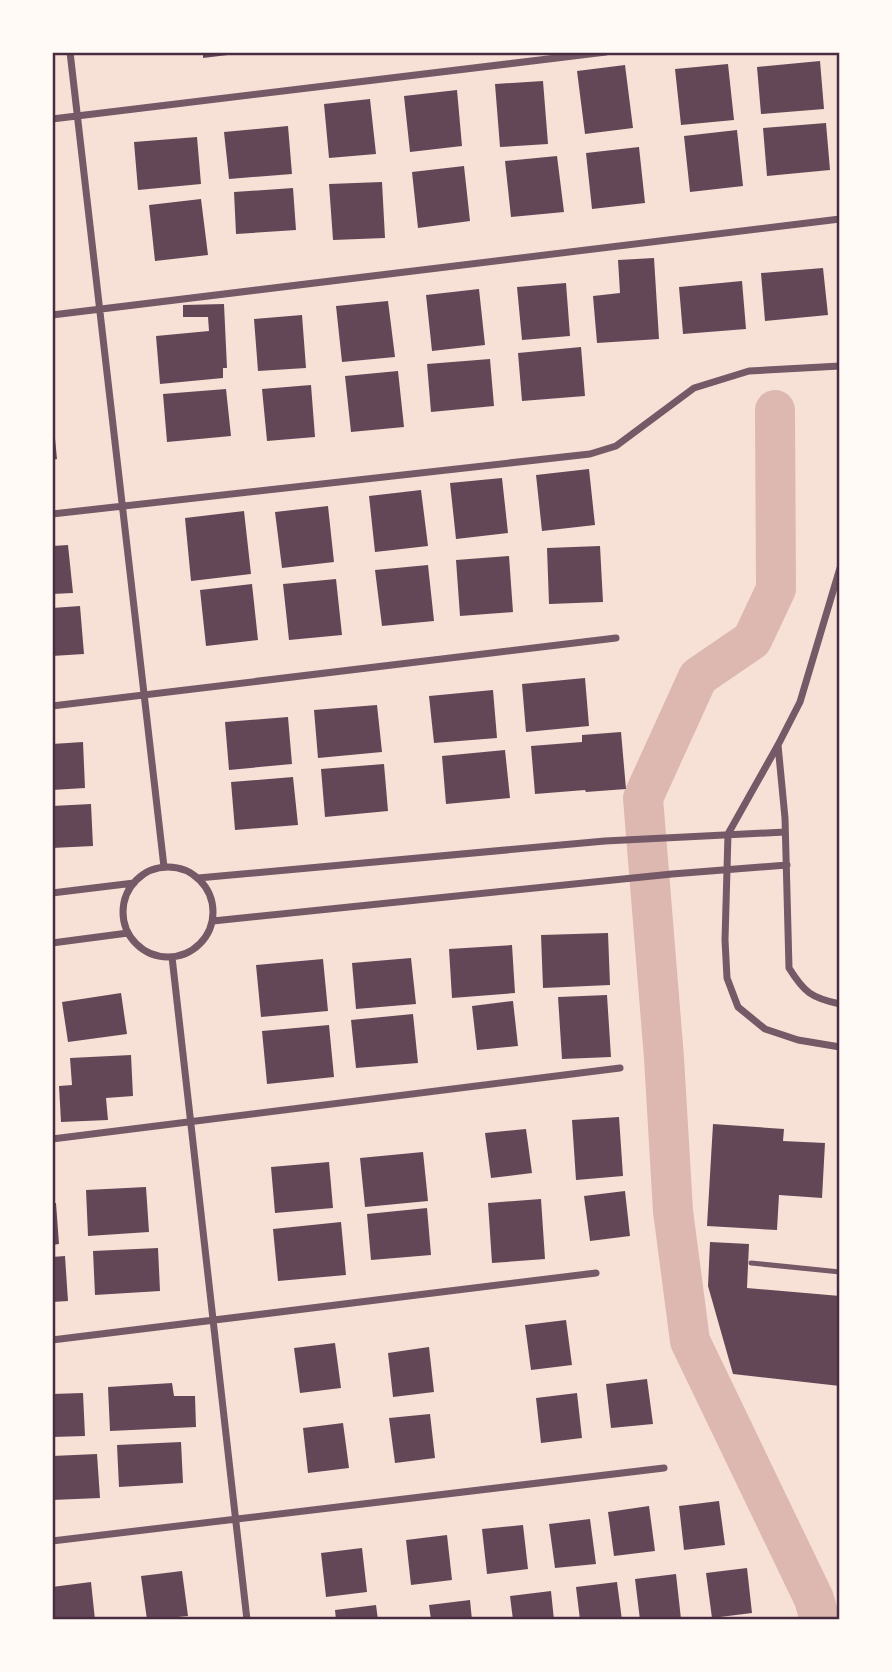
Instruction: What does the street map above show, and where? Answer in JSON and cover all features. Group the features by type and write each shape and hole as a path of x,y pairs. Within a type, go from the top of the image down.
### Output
{"street":[{"path":"70,52 163,867"},
{"path":"52,119 606,52"},
{"path":"52,315 839,219"},
{"path":"52,514 590,454 616,446 694,388 749,371 839,366"},
{"path":"839,568 800,702 728,834 725,940 727,978 738,1007 765,1029 798,1040 839,1047"},
{"path":"52,706 617,638"},
{"path":"778,745 787,865 789,968 800,987 820,1000 839,1004"},
{"path":"198,878 605,841 785,832"},
{"path":"213,921 672,874 787,865"},
{"path":"163,867 176,868 198,878 211,898 213,909 213,921 198,946 186,954 172,957 147,952 136,944 124,921 126,895 134,883 152,870 163,867"},
{"path":"52,893 134,883"},
{"path":"52,943 128,933"},
{"path":"172,957 247,1619"},
{"path":"52,1139 620,1068"},
{"path":"52,1340 596,1273"},
{"path":"52,1541 664,1468"}],"lane":[{"path":"751,1263 839,1272"}],"building":[{"path":"203,52 236,52 236,54 203,58"},
{"path":"820,61 824,109 761,114 757,67"},
{"path":"728,64 734,120 681,125 675,69"},
{"path":"625,65 633,128 585,134 577,71"},
{"path":"543,81 548,144 500,147 495,84"},
{"path":"457,90 462,146 410,152 404,96"},
{"path":"370,99 376,154 329,158 324,104"},
{"path":"826,123 830,170 767,176 763,128"},
{"path":"288,126 292,174 229,179 224,132"},
{"path":"737,130 743,186 690,192 684,136"},
{"path":"197,137 201,184 138,190 134,142"},
{"path":"639,147 645,203 592,209 586,153"},
{"path":"557,156 564,212 511,217 505,161"},
{"path":"464,166 470,221 418,228 412,172"},
{"path":"382,182 385,238 333,240 329,184"},
{"path":"293,188 296,230 236,234 234,192"},
{"path":"201,199 208,255 155,261 149,205"},
{"path":"654,258 659,339 597,343 593,296 620,293 618,260"},
{"path":"823,268 828,315 765,321 761,273"},
{"path":"742,281 746,329 683,334 679,287"},
{"path":"566,283 570,336 522,340 517,287"},
{"path":"479,289 485,345 432,351 426,295"},
{"path":"388,301 395,357 342,362 336,306"},
{"path":"224,304 227,368 223,368 223,378 160,384 156,336 209,331 208,317 183,317 183,305"},
{"path":"302,315 306,368 258,371 254,319"},
{"path":"581,347 585,396 522,401 518,353"},
{"path":"490,359 494,406 431,412 427,364"},
{"path":"398,371 404,427 351,432 345,376"},
{"path":"311,385 315,437 267,441 262,389"},
{"path":"226,389 231,436 167,442 163,394"},
{"path":"52,428 57,459 52,460"},
{"path":"589,469 595,525 542,531 536,475"},
{"path":"502,478 508,533 456,539 450,483"},
{"path":"421,490 428,546 375,552 369,496"},
{"path":"328,506 334,562 282,568 275,512"},
{"path":"244,511 251,574 191,581 185,518"},
{"path":"68,545 73,593 52,594 52,546"},
{"path":"600,546 603,602 549,604 547,548"},
{"path":"509,556 513,612 460,616 456,560"},
{"path":"428,565 434,621 382,626 375,570"},
{"path":"336,579 342,635 289,640 283,584"},
{"path":"252,584 258,640 206,646 200,590"},
{"path":"80,606 84,654 52,656 52,608"},
{"path":"585,678 589,726 526,732 522,684"},
{"path":"493,690 497,738 434,743 429,696"},
{"path":"377,705 382,752 318,758 314,710"},
{"path":"288,717 292,764 229,770 225,722"},
{"path":"621,732 626,789 535,794 531,746 582,742 582,735"},
{"path":"83,742 85,788 52,790 52,744"},
{"path":"505,750 510,798 446,804 442,756"},
{"path":"384,764 388,811 325,817 321,769"},
{"path":"293,777 298,825 235,830 231,782"},
{"path":"91,804 93,846 52,848 52,806"},
{"path":"608,933 610,985 543,988 541,935"},
{"path":"512,945 515,993 452,998 449,949"},
{"path":"411,958 416,1004 356,1009 352,963"},
{"path":"323,959 328,1011 261,1017 256,965"},
{"path":"121,993 127,1034 68,1042 62,1002"},
{"path":"607,995 611,1057 562,1059 558,997"},
{"path":"513,1001 518,1046 477,1050 472,1006"},
{"path":"413,1014 418,1063 356,1068 351,1020"},
{"path":"329,1025 334,1077 267,1084 262,1031"},
{"path":"131,1055 133,1096 106,1098 108,1120 61,1122 59,1086 72,1085 70,1058"},
{"path":"619,1117 623,1176 576,1180 572,1120"},
{"path":"713,1124 784,1129 783,1141 825,1143 822,1198 779,1195 777,1230 707,1226"},
{"path":"526,1129 532,1173 491,1178 485,1133"},
{"path":"423,1152 428,1201 365,1207 360,1158"},
{"path":"329,1162 333,1208 275,1213 271,1167"},
{"path":"146,1187 149,1232 88,1236 86,1190"},
{"path":"625,1191 630,1236 590,1241 584,1196"},
{"path":"541,1199 545,1259 492,1263 488,1203"},
{"path":"52,1203 56,1203 59,1244 52,1245"},
{"path":"427,1208 431,1255 371,1260 367,1214"},
{"path":"341,1222 346,1275 278,1281 273,1229"},
{"path":"710,1242 749,1244 747,1288 840,1296 840,1386 733,1374 708,1286"},
{"path":"158,1248 160,1291 95,1295 93,1251"},
{"path":"65,1256 68,1301 52,1302 52,1257"},
{"path":"566,1320 572,1365 531,1370 525,1325"},
{"path":"335,1343 341,1388 300,1393 294,1348"},
{"path":"429,1347 434,1392 393,1397 388,1353"},
{"path":"647,1379 653,1424 611,1428 606,1384"},
{"path":"172,1383 174,1396 195,1396 196,1427 110,1431 108,1387"},
{"path":"83,1393 85,1436 52,1437 52,1394"},
{"path":"577,1393 582,1438 541,1443 536,1398"},
{"path":"430,1414 435,1458 395,1463 389,1418"},
{"path":"343,1423 349,1468 308,1473 303,1428"},
{"path":"181,1442 183,1483 119,1487 117,1445"},
{"path":"97,1454 100,1498 52,1500 52,1456"},
{"path":"719,1501 725,1545 684,1550 679,1506"},
{"path":"649,1506 655,1551 614,1556 608,1512"},
{"path":"590,1519 596,1564 555,1568 549,1524"},
{"path":"523,1525 528,1569 487,1574 482,1529"},
{"path":"447,1535 452,1580 411,1585 406,1540"},
{"path":"362,1548 367,1592 326,1597 321,1553"},
{"path":"747,1568 752,1613 712,1618 706,1573"},
{"path":"182,1571 188,1616 147,1620 141,1576"},
{"path":"676,1574 681,1619 640,1620 635,1579"},
{"path":"91,1582 95,1620 54,1620 52,1587"},
{"path":"617,1582 622,1620 580,1620 576,1587"},
{"path":"551,1591 554,1620 513,1620 510,1596"},
{"path":"470,1600 472,1620 431,1620 429,1605"},
{"path":"376,1605 378,1620 336,1620 335,1610"}],"waterway":[{"path":"775,410 776,589 752,640 698,677 643,798 664,1058 673,1211 690,1341 814,1599 820,1620"}]}
